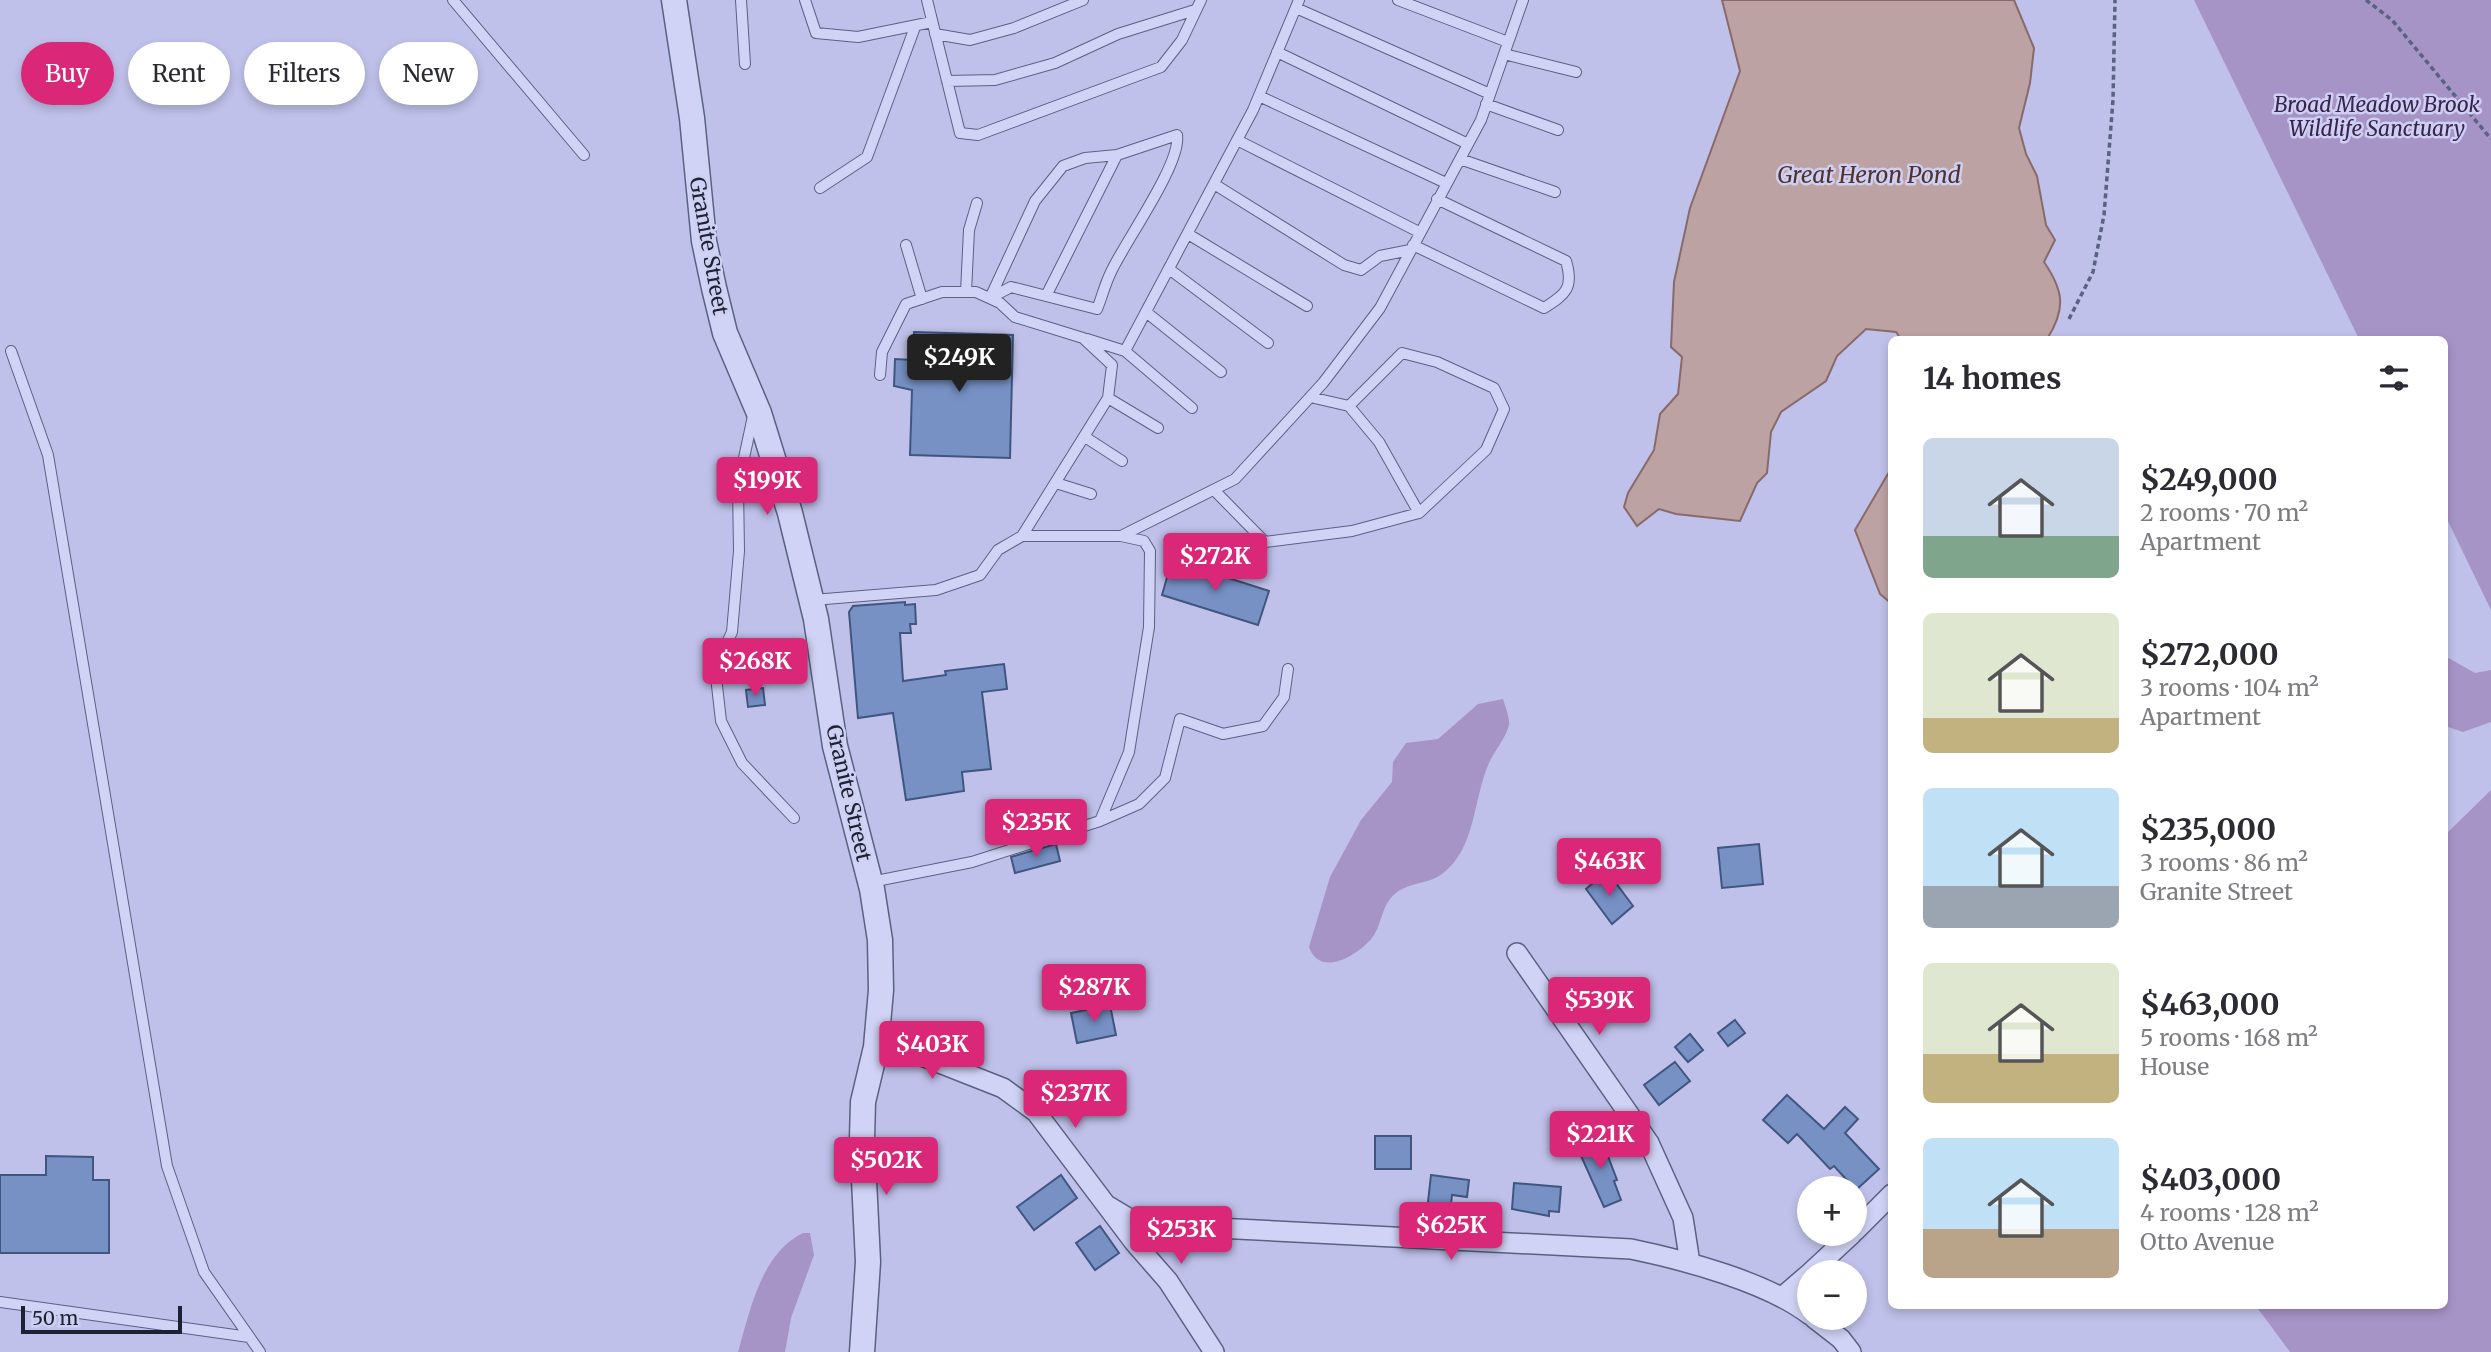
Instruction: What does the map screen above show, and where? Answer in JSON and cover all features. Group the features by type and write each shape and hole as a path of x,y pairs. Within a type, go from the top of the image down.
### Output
{"street":[{"name":"Granite Street","path":"674,0 692,118 704,241 725,333 756,405 790,513 811,600 835,746 871,882 880,940 881,990 876,1038 863,1102 862,1138 868,1262 862,1352"},
{"path":"1517,953 1649,1143 1683,1218 1690,1263"},
{"path":"876,1038 1006,1091 1036,1112 1134,1242 1168,1281 1214,1352"},
{"path":"1867,1219 1888,1198"},
{"path":"1108,1206 1138,1224 1441,1241 1544,1242 1631,1249 1690,1263 1782,1297 1797,1306"},
{"path":"1824,1260 1839,1246"},
{"path":"1782,1297 1797,1284"},
{"path":"1829,1330 1851,1352"}],"lane":[{"path":"453,0 584,155"},
{"path":"741,0 745,64"},
{"path":"805,0 816,33 858,37 932,22"},
{"path":"928,0 960,133 978,135 1161,67 1182,40 1201,0"},
{"path":"935,34 970,40 1014,28 1083,0"},
{"path":"1398,0 1508,41"},
{"path":"1121,536 1235,479 1310,397 1380,308 1468,144 1488,99 1523,0"},
{"path":"1125,351 1259,96 1297,4 1488,99 1558,130"},
{"path":"947,81 995,80 1055,63 1118,34 1195,10"},
{"path":"820,188 867,157 915,26"},
{"path":"1277,52 1468,144"},
{"path":"1504,54 1576,72"},
{"path":"1259,96 1447,183"},
{"path":"1177,135 1179,143 1168,170 1111,271 1097,309 1011,287 990,298 1035,201 1062,166 1085,158 1117,155 1177,135"},
{"path":"1237,140 1419,232"},
{"path":"1046,296 1117,155"},
{"path":"1460,159 1555,192"},
{"path":"1214,184 1344,265 1361,270 1380,256 1411,248 1544,308 1564,295 1570,276 1566,261 1437,199"},
{"path":"966,292 969,230 977,203"},
{"path":"1188,234 1307,306"},
{"path":"906,245 922,299"},
{"path":"1169,269 1268,343"},
{"path":"880,375 882,352 906,304 942,292 976,292 990,298 1015,317 1125,351 1192,408"},
{"path":"1146,312 1221,372"},
{"path":"811,600 936,590 980,575 998,550 1023,536 1108,398 1112,365 1083,338"},
{"path":"11,351 48,455 167,1166 204,1272 260,1352"},
{"path":"1214,490 1265,542 1352,531 1419,513 1486,450 1504,409 1494,388 1437,362 1402,353 1349,406"},
{"path":"1310,397 1349,406 1379,442 1419,513"},
{"path":"1108,398 1158,428"},
{"path":"756,405 738,486 739,551 732,632 715,668 721,721 742,763 794,818"},
{"path":"1085,437 1122,461"},
{"path":"1056,483 1091,494"},
{"path":"1023,536 1121,536 1144,541 1150,551 1149,627 1129,752 1100,821"},
{"path":"871,882 972,862 1100,821 1139,804 1165,778 1180,719 1223,734 1263,726 1284,697 1288,669"},
{"path":"0,1302 250,1337"}],"path":[{"path":"2069,319 2093,272 2104,215 2113,100 2115,0"},
{"path":"2366,0 2392,20 2491,139"}],"green space":[{"name":"Broad Meadow Brook Wildlife Sanctuary","path":"2194,0 2491,0 2491,610 2448,521 2448,336 2358,336"},
{"path":"2448,658 2475,673 2491,670 2491,722 2463,732 2448,727"},
{"path":"1503,699 1509,725 1489,763 1468,837 1453,864 1436,878 1408,886 1396,893 1387,903 1372,938 1348,957 1330,963 1314,956 1309,947 1330,877 1361,820 1392,782 1393,762 1406,743 1438,739 1478,704"},
{"path":"2491,790 2491,1352 2290,1352 2258,1309 2448,1309 2448,832"},
{"path":"803,1233 810,1233 814,1255 791,1318 785,1352 738,1352 753,1302 767,1269 789,1242"}],"water":[{"name":"Great Heron Pond","path":"1722,0 2014,0 2034,48 2030,83 2019,128 2026,154 2037,176 2046,225 2055,240 2044,262 2056,282 2060,309 2049,336 1899,336 1896,332 1866,329 1837,356 1826,381 1781,412 1771,432 1767,473 1757,483 1740,521 1676,514 1659,509 1637,526 1624,507 1628,493 1654,450 1660,414 1678,394 1682,357 1671,347 1674,282 1690,208 1740,71"},
{"path":"1888,474 1888,601 1880,594 1855,530"}],"building":[{"path":"914,332 1013,335 1010,458 910,455 912,390 894,386 895,359 913,360"},
{"path":"1172,560 1269,591 1258,625 1162,595"},
{"path":"905,602 905,605 915,604 916,624 910,624 911,633 900,633 903,681 946,675 945,671 1004,664 1007,689 982,692 991,769 962,772 964,791 906,800 893,713 858,718 849,612 853,606"},
{"path":"763,688 765,705 748,707 746,690"},
{"path":"1056,844 1060,861 1015,873 1011,857"},
{"path":"1759,844 1763,884 1722,888 1718,848"},
{"path":"1607,871 1633,906 1612,924 1586,889"},
{"path":"1110,1005 1116,1035 1077,1043 1071,1013"},
{"path":"1735,1020 1745,1033 1728,1046 1718,1033"},
{"path":"1690,1034 1703,1050 1688,1062 1675,1047"},
{"path":"1675,1062 1690,1081 1659,1105 1644,1085"},
{"path":"1787,1095 1824,1129 1845,1107 1858,1119 1845,1133 1879,1169 1867,1180 1867,1176 1843,1176 1834,1166 1830,1169 1797,1134 1788,1143 1763,1120"},
{"path":"1375,1136 1411,1136 1411,1169 1375,1169"},
{"path":"1601,1138 1617,1180 1614,1181 1621,1200 1604,1207 1577,1147"},
{"path":"46,1156 93,1157 93,1180 109,1180 109,1253 0,1253 0,1175 46,1175"},
{"path":"1061,1175 1077,1198 1034,1230 1017,1207"},
{"path":"1431,1175 1469,1180 1467,1197 1452,1195 1450,1214 1427,1211"},
{"path":"1514,1183 1561,1187 1559,1212 1549,1211 1549,1216 1512,1209"},
{"path":"1100,1226 1119,1253 1095,1270 1076,1243"}]}
